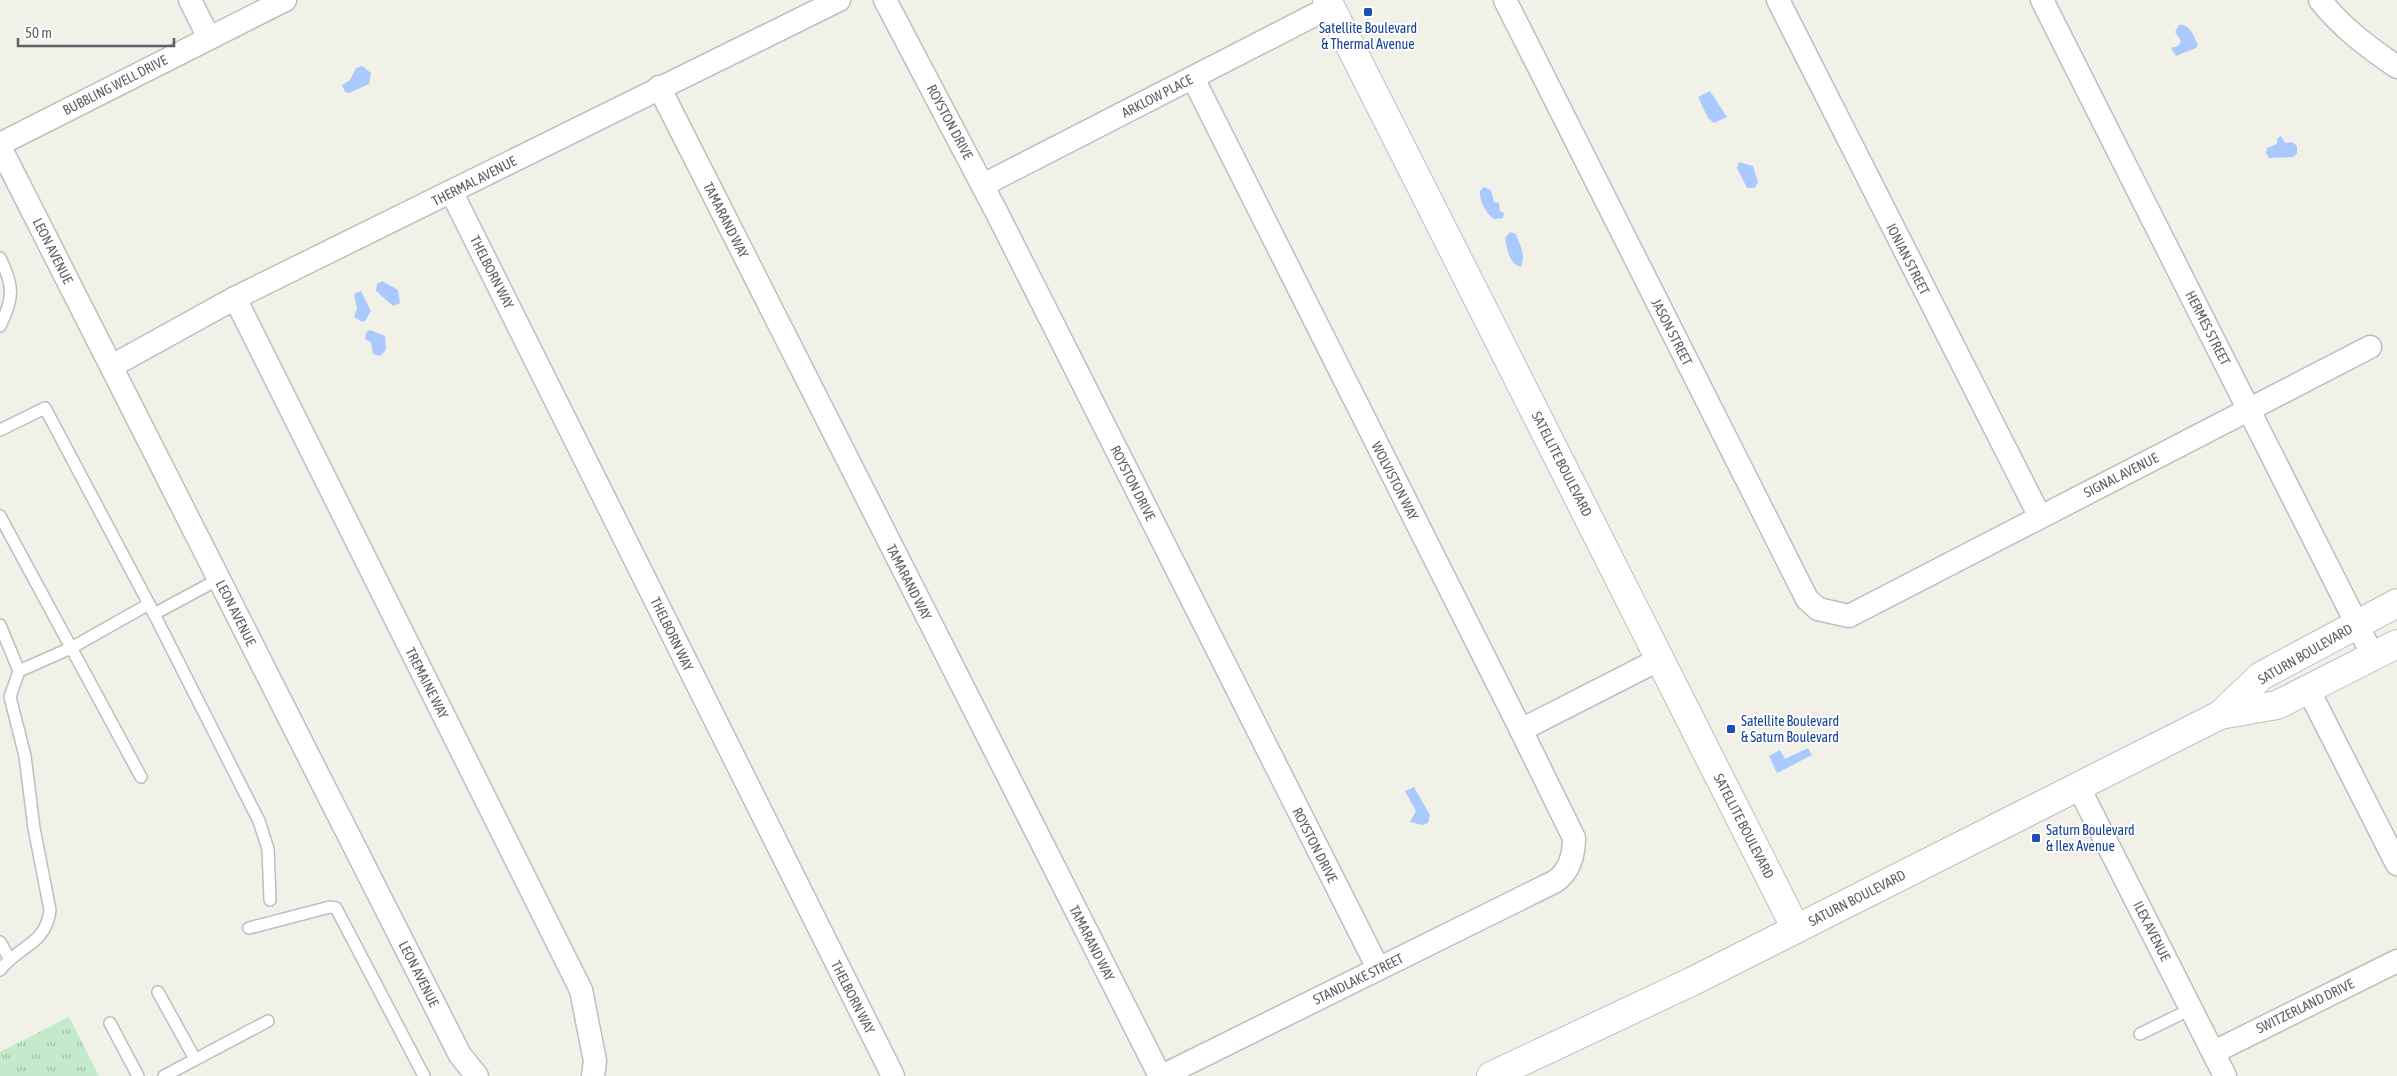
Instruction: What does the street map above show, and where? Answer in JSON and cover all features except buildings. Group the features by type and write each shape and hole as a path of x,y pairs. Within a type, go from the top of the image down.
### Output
{"street":[{"path":"190,0 208,38"},
{"name":"BUBBLING WELL DRIVE","path":"0,145 285,0"},
{"name":"THERMAL AVENUE","path":"112,366 235,298 452,193 659,87 839,0"},
{"name":"ROYSTON DRIVE","path":"884,0 983,186 1378,968"},
{"name":"JASON STREET","path":"1505,0 1807,599 1818,608 1849,616 1872,603"},
{"name":"IONIAN STREET","path":"1778,0 2040,517"},
{"name":"HERMES STREET","path":"2042,0 2373,656"},
{"path":"2320,0 2329,11 2368,46 2397,67"},
{"name":"ARKLOW PLACE","path":"983,186 1193,78 1328,4"},
{"name":"SATELLITE BOULEVARD","path":"1328,4 1796,929"},
{"name":"WOLVISTON WAY","path":"1193,78 1574,838 1574,851 1564,876 1554,882"},
{"name":"TAMARAND WAY","path":"659,87 1161,1076"},
{"name":"LEON AVENUE","path":"0,145 460,1055 478,1076"},
{"name":"THELBORN WAY","path":"452,193 893,1076"},
{"name":"TREMAINE WAY","path":"235,298 581,990 595,1061 593,1076"},
{"name":"SIGNAL AVENUE","path":"1872,603 2370,347"},
{"name":"SATURN BOULEVARD","path":"2220,715 2261,676 2397,603"},
{"name":"SATURN BOULEVARD","path":"1491,1076 1521,1069 2220,715 2278,705 2397,644"},
{"path":"1521,730 1660,659"},
{"path":"2308,689 2397,864"},
{"name":"ILEX AVENUE","path":"2078,786 2225,1076"},
{"name":"STANDLAKE STREET","path":"1161,1076 1378,968 1475,923 1554,882"},
{"name":"SWITZERLAND DRIVE","path":"2214,1052 2397,961"}],"lane":[{"path":"0,258 9,276 11,290 10,305 0,326"},
{"path":"0,430 45,408 151,609 259,821 268,849 270,900"},
{"path":"0,516 141,777"},
{"path":"19,671 219,579"},
{"path":"0,625 19,671 10,697 25,756 34,828 50,910 49,924 44,931 32,944 9,958 0,970"},
{"path":"249,928 330,907 336,908 424,1076"},
{"path":"0,942 9,958"},
{"path":"158,992 195,1060"},
{"path":"2140,1034 2191,1009"},
{"path":"164,1076 268,1021"},
{"path":"110,1023 138,1076"}],"green space":[{"path":"69,1017 99,1076 0,1076 0,1052"}],"water":[{"path":"2179,25 2188,28 2198,45 2196,48 2176,56 2171,48 2178,46 2181,41 2175,32"},
{"path":"362,66 371,73 369,84 349,93 345,92 342,85 350,80 356,68"},
{"path":"1710,91 1727,117 1714,123 1708,118 1698,97"},
{"path":"2281,136 2285,143 2292,142 2297,146 2297,153 2293,157 2269,158 2266,153 2267,148 2277,144 2277,139"},
{"path":"1739,162 1753,166 1758,182 1755,188 1747,188 1737,168"},
{"path":"1484,187 1491,190 1494,202 1499,203 1500,211 1504,213 1503,218 1494,219 1486,210 1480,195 1480,191"},
{"path":"1510,232 1516,234 1522,250 1521,267 1514,263 1508,251 1505,238"},
{"path":"382,281 398,290 400,303 393,306 376,291 377,284"},
{"path":"361,291 371,311 365,321 362,322 354,317 357,308 354,294"},
{"path":"370,330 385,336 386,350 380,356 373,354 371,342 366,340 367,331"},
{"path":"1808,748 1812,755 1777,773 1769,756 1780,750 1785,759"},
{"path":"1414,787 1430,815 1428,823 1422,825 1410,822 1416,811 1405,791"}],"place":[{"name":"Satellite Boulevard & Thermal Avenue","path":"1368,12"},
{"name":"Satellite Boulevard & Saturn Boulevard","path":"1731,729"},
{"name":"Saturn Boulevard & Ilex Avenue","path":"2036,838"}]}
